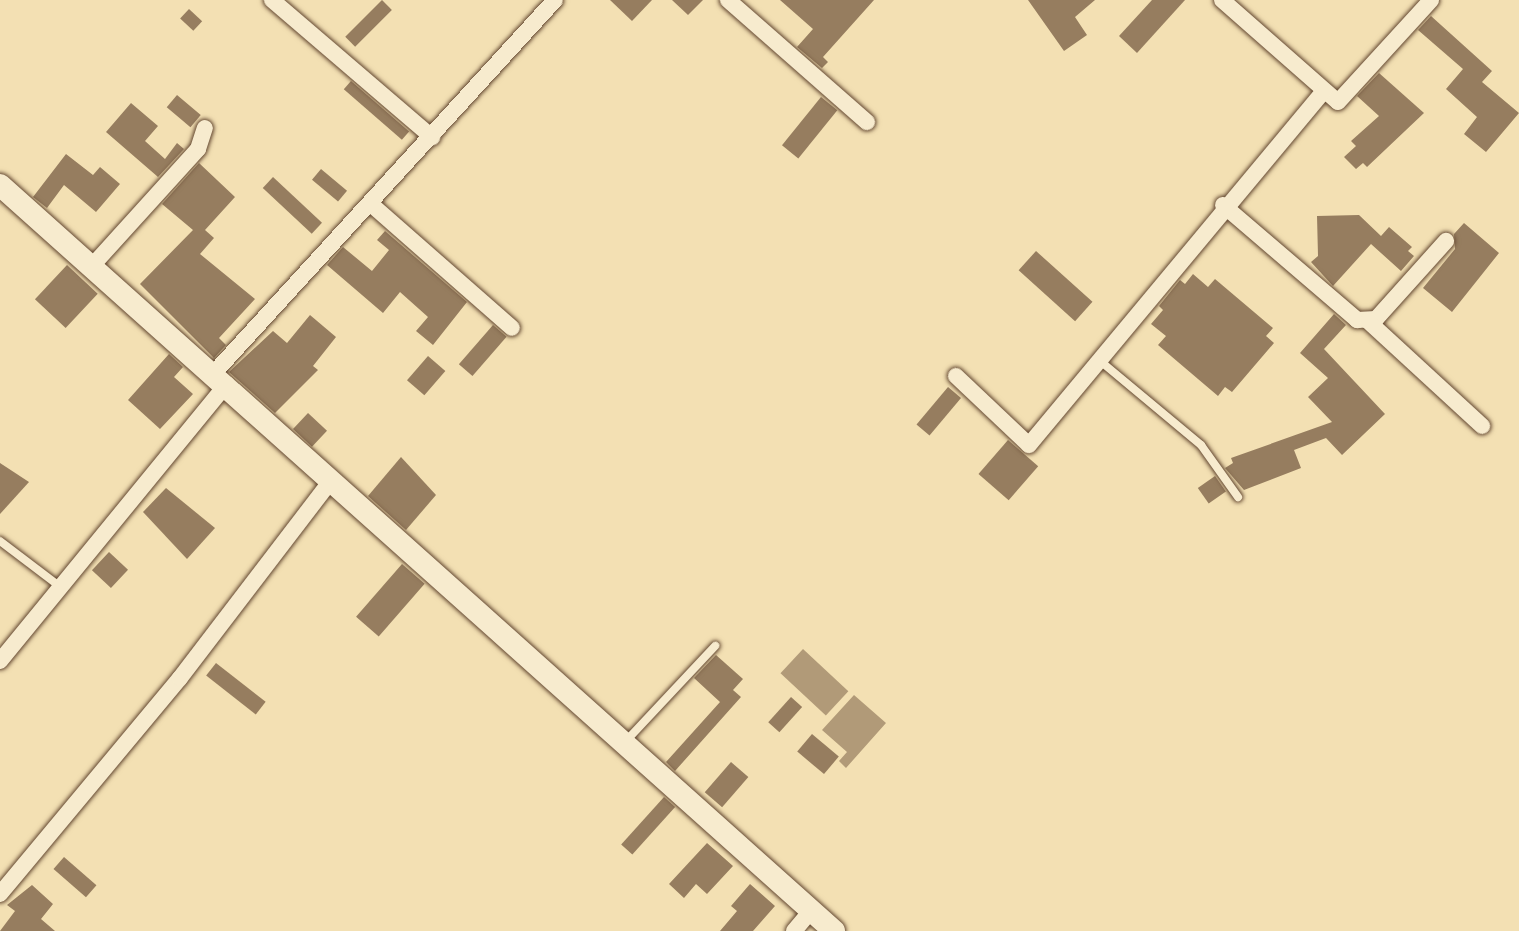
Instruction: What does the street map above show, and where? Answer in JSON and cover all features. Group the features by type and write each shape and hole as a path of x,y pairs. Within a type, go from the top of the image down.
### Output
{"street":[{"path":"272,0 432,137"},
{"path":"0,661 62,588 221,378 555,0"},
{"path":"728,0 867,122"},
{"path":"1222,0 1338,102 1347,96 1431,0"},
{"path":"956,376 1027,446 1224,205 1324,91"},
{"path":"92,266 198,149 205,128"},
{"path":"0,185 221,378 622,744 834,931"},
{"path":"372,205 512,328"},
{"path":"1224,205 1341,307 1368,321 1482,426"},
{"path":"1368,321 1376,319 1446,241"},
{"path":"0,894 180,678 332,479"},
{"path":"794,931 811,911"}],"lane":[{"path":"1099,360 1202,445 1238,497"},
{"path":"0,541 62,588"},
{"path":"622,744 715,646"}],"shaded area":[{"path":"803,649 848,691 826,715 780,673"},
{"path":"854,695 886,723 846,768 839,761 847,752 822,730"}],"building":[{"path":"382,0 392,10 355,47 345,37"},
{"path":"610,0 652,0 632,21"},
{"path":"672,0 703,0 688,15"},
{"path":"780,0 874,0 823,57 828,62 822,68 797,47 813,29"},
{"path":"1028,0 1095,0 1075,17 1087,35 1064,51"},
{"path":"1152,0 1185,0 1137,53 1119,36"},
{"path":"189,9 202,21 193,31 180,19"},
{"path":"1431,16 1492,71 1482,82 1519,113 1486,152 1464,134 1477,117 1446,89 1463,69 1418,30"},
{"path":"1379,73 1424,113 1367,167 1363,163 1356,169 1344,157 1356,146 1351,141 1379,116 1357,96"},
{"path":"351,81 409,132 402,140 344,89"},
{"path":"177,95 201,115 190,127 167,107"},
{"path":"821,97 837,110 798,158 782,145"},
{"path":"131,103 158,126 145,141 165,159 177,143 184,149 158,177 106,132"},
{"path":"66,154 93,175 100,167 120,184 96,212 64,185 47,208 33,197"},
{"path":"199,163 235,197 205,230 214,238 200,254 255,299 219,338 226,345 214,358 140,284 193,230 162,204"},
{"path":"321,169 347,191 338,202 312,180"},
{"path":"273,177 322,223 312,234 263,188"},
{"path":"1359,215 1381,236 1389,227 1412,247 1408,251 1414,256 1401,271 1371,244 1333,286 1311,262 1318,256 1317,216"},
{"path":"1464,223 1499,253 1452,312 1423,288 1455,249 1454,234"},
{"path":"385,231 467,302 433,345 416,331 428,317 400,292 383,313 327,265 343,247 372,271 389,250 377,240"},
{"path":"1036,251 1092,302 1075,321 1019,270"},
{"path":"67,265 98,294 66,328 35,299"},
{"path":"1193,274 1208,287 1215,279 1273,328 1266,336 1274,343 1232,392 1225,387 1218,396 1158,345 1166,336 1151,324 1163,310 1159,306 1180,280 1185,284"},
{"path":"1334,314 1346,325 1324,349 1385,414 1342,455 1326,438 1294,450 1301,468 1244,490 1225,468 1233,463 1231,458 1332,422 1308,397 1328,378 1300,353"},
{"path":"310,315 336,337 313,366 318,370 275,413 229,372 273,331 287,343"},
{"path":"493,325 507,337 472,376 459,364"},
{"path":"169,354 183,367 174,377 193,394 160,429 128,400"},
{"path":"428,356 445,371 424,395 407,380"},
{"path":"948,387 961,398 930,435 917,425"},
{"path":"308,413 327,431 312,447 293,429"},
{"path":"1008,440 1038,466 1009,500 978,474"},
{"path":"401,457 436,495 406,530 368,496"},
{"path":"0,463 29,482 0,514"},
{"path":"1215,476 1226,492 1209,504 1198,488"},
{"path":"166,488 215,528 187,559 143,512"},
{"path":"109,552 128,570 111,588 92,570"},
{"path":"402,564 425,584 379,637 356,617"},
{"path":"716,655 743,679 733,690 741,697 675,771 666,762 720,702 694,678"},
{"path":"216,663 266,702 256,714 206,676"},
{"path":"791,697 802,707 779,732 768,722"},
{"path":"812,734 839,756 824,774 797,752"},
{"path":"731,762 748,777 722,807 705,792"},
{"path":"664,797 675,807 632,855 621,845"},
{"path":"707,843 733,866 707,894 696,884 684,898 669,884"},
{"path":"64,857 96,885 86,897 54,869"},
{"path":"750,884 775,906 753,931 720,931 737,911 731,906"},
{"path":"32,885 53,904 41,919 55,931 0,931 15,911 7,905"}]}
